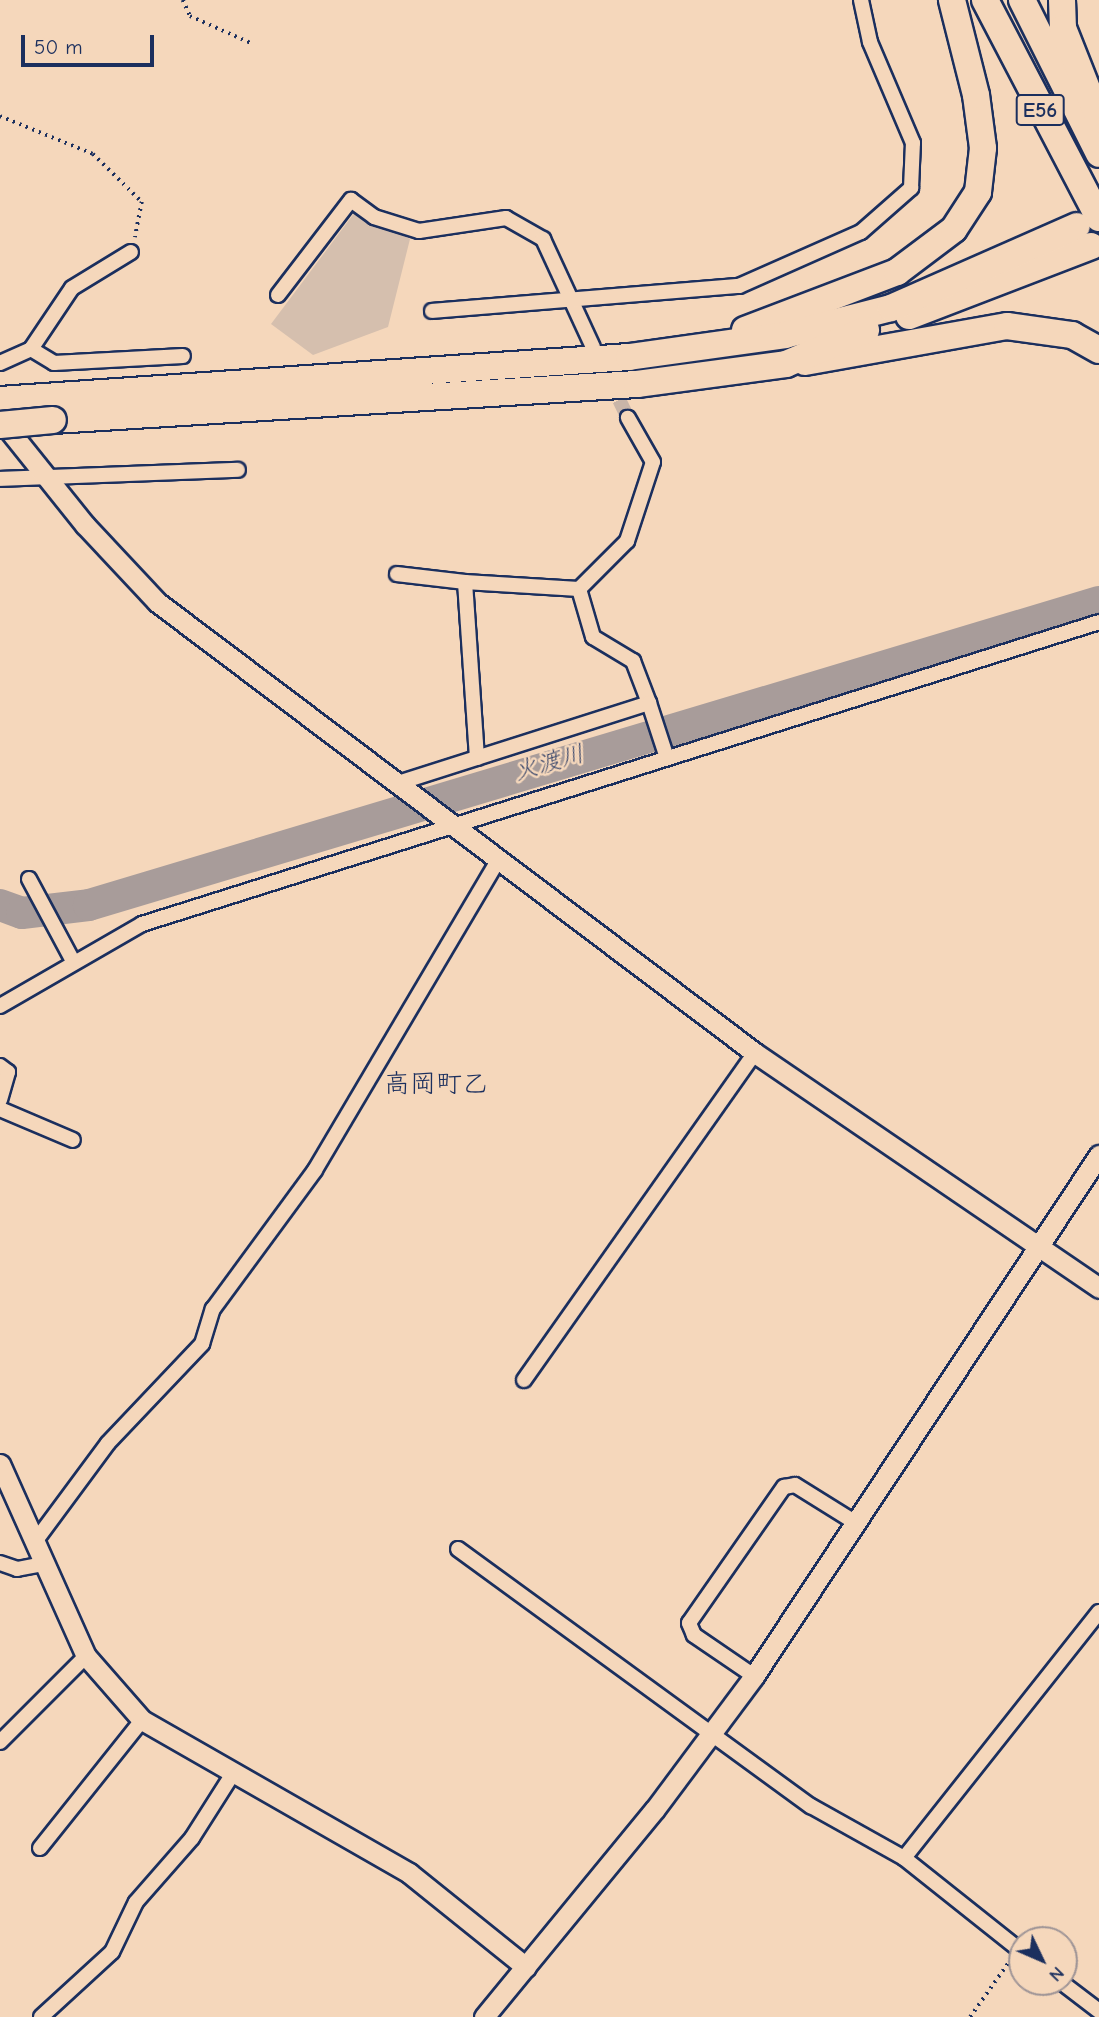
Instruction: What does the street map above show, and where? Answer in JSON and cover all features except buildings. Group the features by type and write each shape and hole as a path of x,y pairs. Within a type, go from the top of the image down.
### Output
{"highway":[{"path":"724,339 897,272 954,229 978,192 983,148 952,0"},
{"name":"E56","path":"985,0 1089,230"},
{"name":"E56","path":"1022,0 1099,154"},
{"path":"1062,0 1063,28 1099,119"},
{"path":"0,400 629,358 724,339 785,335 891,308 1089,230"},
{"path":"786,364 1089,230"},
{"path":"0,425 638,384 864,356 952,332 1007,326 1072,335 1099,350"}],"street":[{"path":"432,311 570,297 739,286 861,232 911,188 913,143 870,42 861,0"},
{"path":"278,295 351,200 374,217 419,230 506,218 543,239 593,346"},
{"path":"0,363 31,349 72,288 131,252"},
{"path":"31,349 54,363 183,356"},
{"path":"397,574 465,582 579,589 627,541 653,462 628,418"},
{"path":"0,419 47,478 157,601 496,863 755,1053 1038,1250 1099,1288"},
{"path":"0,479 239,470"},
{"path":"465,582 477,758"},
{"path":"579,589 593,636 633,661 666,753"},
{"path":"0,1006 73,961 142,924 666,753 1099,622"},
{"path":"401,788 477,758 651,709"},
{"path":"34,1543 108,1443 202,1344 213,1309 315,1170 496,863"},
{"path":"29,879 73,961"},
{"path":"524,1380 755,1053"},
{"path":"0,1066 8,1072 0,1100"},
{"path":"0,1109 73,1140"},
{"path":"484,2017 713,1732 754,1676 1099,1155"},
{"path":"0,1464 86,1656 142,1720 232,1775 408,1873 526,1967"},
{"path":"754,1676 694,1635 689,1623 784,1487 795,1485 856,1522"},
{"path":"457,1549 820,1812 904,1858 1008,1940"},
{"path":"0,1563 17,1569 43,1564"},
{"path":"904,1858 1099,1612"},
{"path":"0,1742 86,1656"},
{"path":"40,1848 142,1720"},
{"path":"41,2017 112,1952 136,1902 192,1838 232,1775"},
{"path":"1078,1995 1099,2011"}],"path":[{"path":"183,0 190,16 253,44"},
{"path":"0,116 93,154 142,202 131,252"},
{"path":"970,2017 1008,1966"}],"shaded area":[{"path":"355,212 410,239 388,327 313,355 271,324"}],"waterway":[{"name":"火渡川","path":"0,905 22,913 89,905 1099,602"}],"tunnel":[{"path":"610,381 628,418"}],"district":[{"name":"高岡町乙","path":"436,1085"}]}
